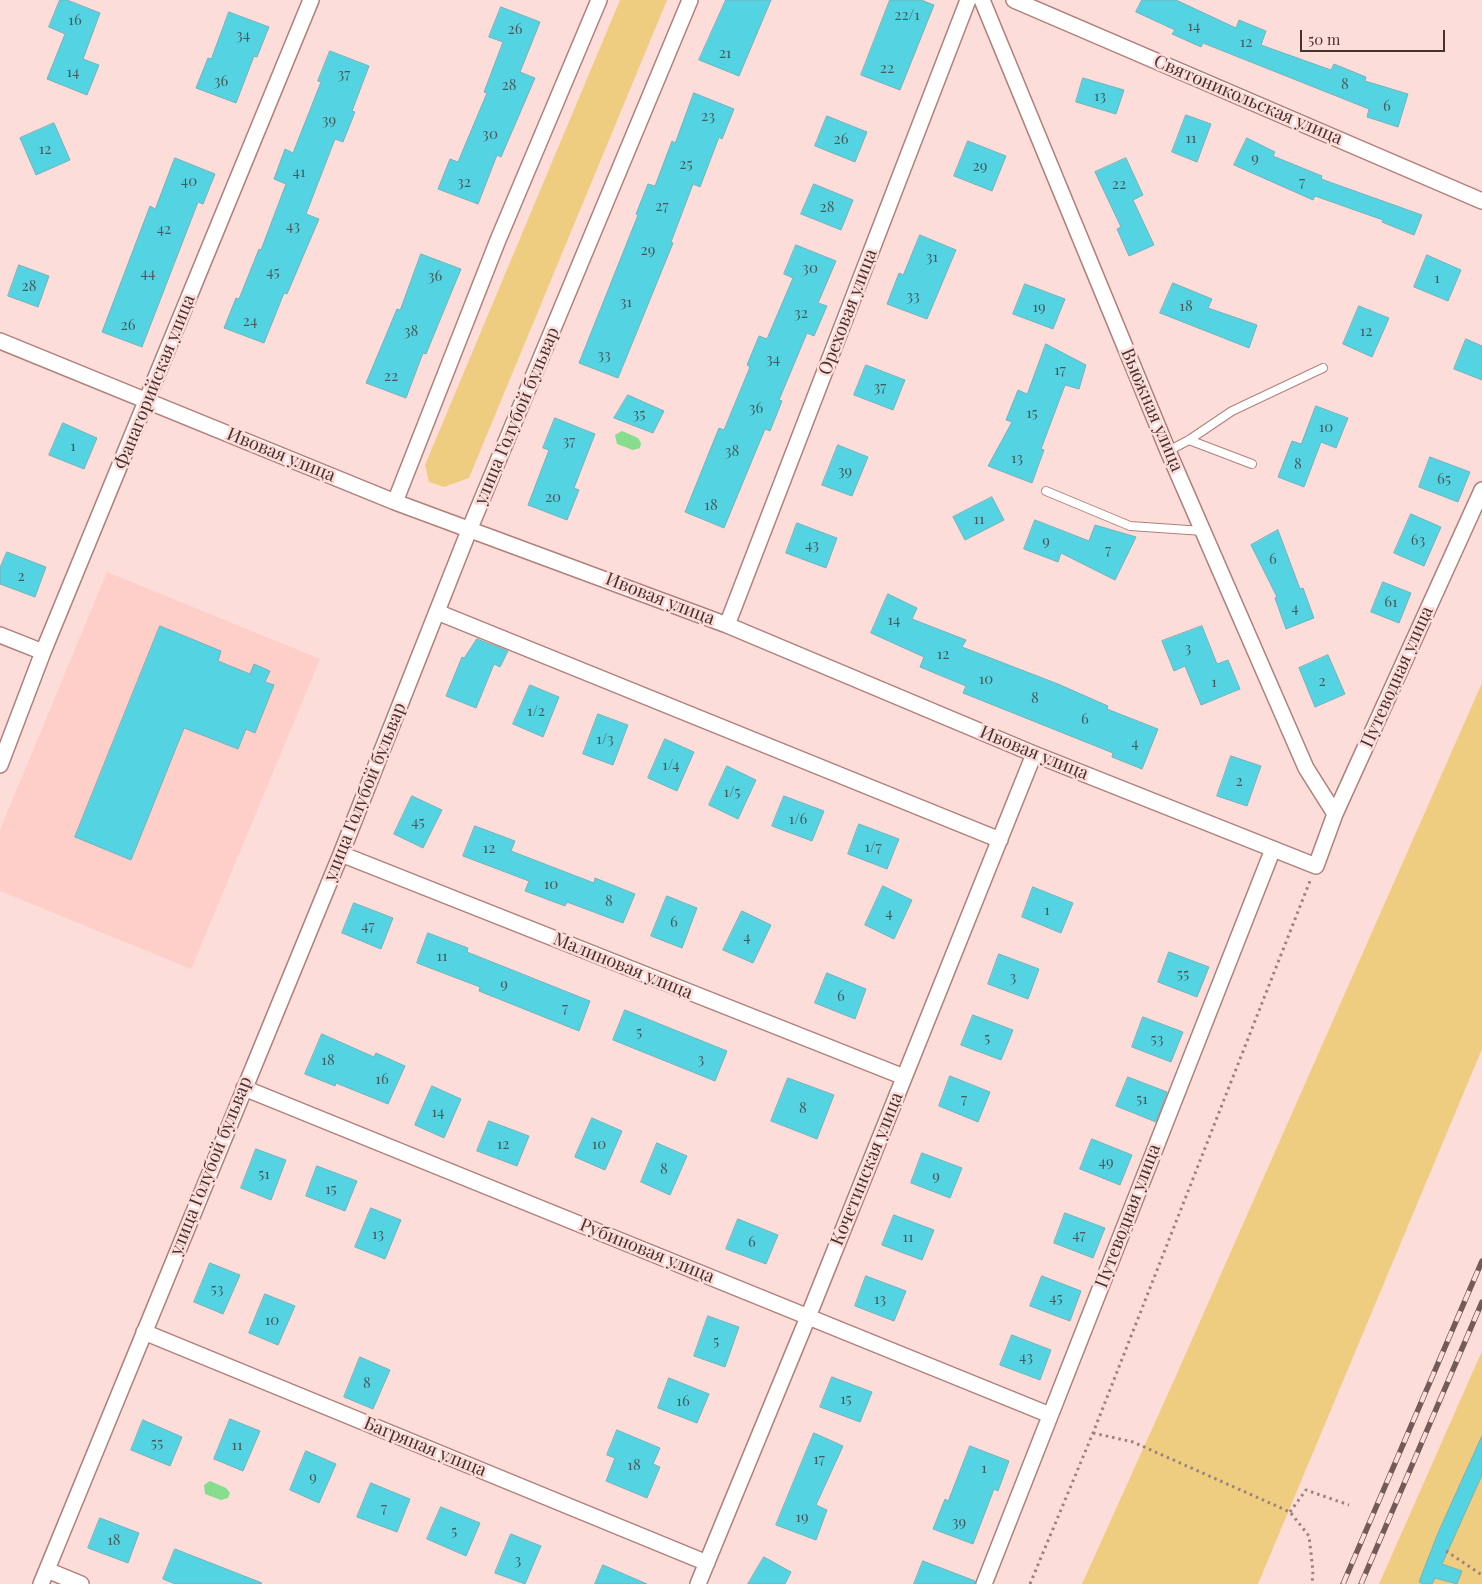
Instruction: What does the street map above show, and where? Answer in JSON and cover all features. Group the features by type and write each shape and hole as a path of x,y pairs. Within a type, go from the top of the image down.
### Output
{"street":[{"name":"Фанагорийская улица","path":"0,765 43,652 148,401 311,0"},
{"path":"395,502 490,258 599,0"},
{"name":"улица Голубой бульвар","path":"41,1584 341,854 470,528 690,0"},
{"name":"Ореховая улица","path":"727,625 968,0"},
{"name":"Вьюжная улица","path":"982,0 1168,451 1306,768 1336,814"},
{"name":"Святоникольская улица","path":"1014,0 1482,201"},
{"name":"Ивовая улица","path":"0,341 395,502 470,528 727,625 1034,754 1316,866"},
{"name":"Путеводная улица","path":"1316,866 1336,814 1482,490"},
{"path":"437,612 1000,840"},
{"path":"0,635 43,652"},
{"name":"Кочетинская улица","path":"698,1584 808,1317 1034,754"},
{"name":"Путеводная улица","path":"984,1584 1273,849"},
{"name":"Малиновая улица","path":"341,854 904,1077"},
{"name":"Рубиновая улица","path":"244,1088 1050,1415"},
{"name":"Багряная улица","path":"144,1332 707,1563"},
{"path":"47,1570 81,1584"}],"lane":[{"path":"1168,451 1189,440 1232,411 1323,368"},
{"path":"1189,440 1252,464"},
{"path":"1046,492 1130,526 1203,530"}],"path":[{"path":"1030,1584 1094,1433 1316,866"},
{"path":"1094,1433 1133,1442 1290,1512 1309,1536 1313,1571 1312,1584"},
{"path":"1290,1512 1306,1490 1349,1505"},
{"path":"1446,1551 1482,1574"}],"shaded area":[{"path":"620,0 667,0 469,478 444,487 429,482 425,465"},
{"path":"622,431 638,438 641,443 640,448 633,450 617,444 615,435"},
{"path":"107,572 320,659 191,969 0,891 0,830"},
{"path":"1482,683 1482,1049 1258,1584 1082,1584 1175,1378"},
{"path":"1482,1351 1482,1584 1379,1584"},
{"path":"210,1481 226,1488 230,1493 228,1498 221,1500 205,1494 204,1485"}],"building":[{"path":"60,0 67,0 100,13 83,59 99,65 87,95 47,79 65,34 49,27"},
{"path":"726,0 771,0 739,76 699,60"},
{"path":"890,0 921,0 934,5 900,90 861,75"},
{"path":"1142,0 1176,0 1236,28 1239,20 1266,31 1261,45 1331,70 1334,64 1366,77 1365,81 1408,94 1398,127 1367,117 1369,109 1203,43 1201,47 1172,34 1175,30 1136,12"},
{"path":"501,7 540,22 520,72 535,78 501,157 497,155 478,204 438,189 450,159 458,162 487,93 484,92 503,42 489,37"},
{"path":"229,12 269,27 257,57 254,56 236,103 196,88 208,58 211,59"},
{"path":"330,51 369,66 352,111 355,112 343,142 335,139 306,214 319,219 287,294 284,293 264,343 224,328 236,298 239,299 259,249 261,250 286,184 274,179 285,149 293,153 321,82 318,81"},
{"path":"1083,78 1124,90 1116,114 1076,102"},
{"path":"694,93 734,109 722,139 719,137 700,187 693,184 671,242 673,243 618,378 579,363 638,215 636,214 648,184 655,186 672,141 675,143"},
{"path":"1186,115 1211,124 1197,162 1172,152"},
{"path":"827,116 867,132 855,162 815,146"},
{"path":"54,123 70,160 36,175 20,138"},
{"path":"1247,138 1275,152 1273,156 1322,176 1321,179 1422,215 1414,235 1382,222 1383,220 1315,196 1313,200 1234,165"},
{"path":"968,141 1006,156 992,191 954,176"},
{"path":"175,158 215,174 203,204 198,202 142,347 102,332 150,206 155,209"},
{"path":"1126,158 1143,195 1133,200 1154,245 1129,256 1117,229 1121,227 1095,172"},
{"path":"814,184 853,200 841,230 801,214"},
{"path":"920,235 956,250 927,319 887,304 899,273 903,275"},
{"path":"796,245 836,261 818,303 827,306 814,336 807,333 779,400 782,401 770,431 765,429 724,528 685,512 719,428 724,430 750,367 747,365 759,336 767,339 793,278 784,274"},
{"path":"421,254 461,269 426,354 423,353 406,398 366,383 397,309 400,310"},
{"path":"1427,255 1461,270 1448,301 1414,287"},
{"path":"19,265 49,276 38,307 8,296"},
{"path":"1173,283 1212,299 1208,308 1257,325 1249,348 1160,313"},
{"path":"1025,284 1065,299 1053,329 1013,314"},
{"path":"1359,306 1389,318 1372,357 1343,344"},
{"path":"1466,339 1482,346 1482,380 1454,369"},
{"path":"1046,344 1086,365 1079,389 1065,385 1041,449 1044,450 1032,483 988,466 1012,422 1006,420 1018,390 1027,394"},
{"path":"866,365 905,380 893,410 854,395"},
{"path":"628,395 664,411 653,433 614,418"},
{"path":"1316,406 1348,418 1336,448 1321,442 1304,487 1278,477 1292,441 1301,444"},
{"path":"555,418 595,434 574,488 579,490 567,520 528,505 549,450 543,448"},
{"path":"63,423 97,438 84,469 49,455"},
{"path":"838,445 868,457 852,496 822,485"},
{"path":"1430,457 1470,472 1458,502 1419,487"},
{"path":"992,497 1004,520 965,540 953,517"},
{"path":"1411,514 1441,527 1424,566 1394,553"},
{"path":"1035,520 1089,541 1095,525 1136,537 1115,580 1061,553 1058,562 1024,549"},
{"path":"797,523 837,538 826,568 786,553"},
{"path":"1278,530 1300,589 1303,588 1314,618 1286,629 1275,598 1277,597 1251,545"},
{"path":"7,552 46,567 35,597 0,584 0,568"},
{"path":"1383,582 1411,593 1399,623 1371,612"},
{"path":"888,594 917,608 912,619 966,640 962,647 1058,684 1108,706 1107,709 1158,729 1142,769 1112,757 1113,753 963,693 966,686 920,667 924,657 871,633"},
{"path":"160,626 221,651 218,661 250,674 254,664 270,671 265,682 274,685 255,733 246,729 238,749 184,728 131,860 75,837"},
{"path":"1202,626 1217,664 1228,660 1240,689 1201,705 1185,666 1174,671 1162,641"},
{"path":"477,639 508,651 500,667 494,664 476,708 446,696 462,657 464,658"},
{"path":"1328,655 1345,694 1315,707 1299,668"},
{"path":"530,685 559,697 543,737 513,724"},
{"path":"598,714 628,725 613,765 583,754"},
{"path":"665,739 694,752 677,791 648,778"},
{"path":"1231,756 1261,766 1247,806 1217,796"},
{"path":"727,766 756,780 738,819 709,805"},
{"path":"412,796 442,810 423,848 394,834"},
{"path":"784,796 824,811 812,841 772,826"},
{"path":"859,824 899,839 887,869 848,854"},
{"path":"475,826 515,841 511,851 594,883 595,878 635,894 623,923 567,902 565,906 525,891 529,881 463,856"},
{"path":"883,886 912,900 894,939 865,925"},
{"path":"1033,887 1073,903 1061,933 1022,917"},
{"path":"667,896 697,908 682,948 651,936"},
{"path":"354,903 393,918 381,949 342,933"},
{"path":"742,911 771,925 753,963 723,950"},
{"path":"428,933 468,948 467,952 590,1001 579,1031 479,991 480,987 417,963"},
{"path":"1169,952 1209,967 1197,997 1158,982"},
{"path":"999,954 1039,969 1028,999 988,984"},
{"path":"827,973 866,989 855,1019 815,1003"},
{"path":"625,1010 727,1051 715,1081 613,1040"},
{"path":"973,1015 1013,1030 1001,1060 961,1045"},
{"path":"1143,1017 1183,1032 1171,1062 1132,1047"},
{"path":"322,1034 374,1057 376,1053 405,1066 388,1104 336,1083 335,1086 305,1074"},
{"path":"950,1076 990,1092 978,1122 939,1106"},
{"path":"1128,1077 1167,1092 1156,1122 1116,1106"},
{"path":"788,1078 834,1095 817,1139 771,1121"},
{"path":"432,1086 461,1099 444,1138 415,1125"},
{"path":"592,1118 622,1131 605,1170 575,1157"},
{"path":"489,1121 529,1136 517,1166 477,1151"},
{"path":"1092,1139 1132,1155 1120,1185 1080,1169"},
{"path":"657,1143 687,1156 670,1195 641,1182"},
{"path":"256,1149 286,1160 271,1200 241,1188"},
{"path":"922,1153 962,1168 950,1198 911,1183"},
{"path":"317,1166 357,1181 345,1211 306,1196"},
{"path":"371,1208 401,1220 385,1259 355,1247"},
{"path":"1065,1213 1105,1228 1093,1258 1054,1243"},
{"path":"894,1215 934,1230 922,1260 882,1245"},
{"path":"738,1219 778,1235 766,1264 726,1249"},
{"path":"210,1263 240,1275 223,1314 194,1302"},
{"path":"866,1276 906,1291 894,1321 855,1306"},
{"path":"1042,1276 1081,1291 1070,1321 1030,1306"},
{"path":"265,1294 295,1306 278,1345 249,1333"},
{"path":"708,1316 739,1327 725,1367 694,1356"},
{"path":"1012,1335 1051,1350 1040,1380 1000,1365"},
{"path":"360,1357 390,1370 373,1409 344,1397"},
{"path":"832,1377 872,1392 860,1422 820,1407"},
{"path":"669,1378 709,1394 697,1423 658,1408"},
{"path":"230,1419 260,1431 243,1471 214,1459"},
{"path":"143,1420 182,1437 170,1466 131,1450"},
{"path":"617,1430 660,1448 653,1464 660,1467 647,1498 606,1481 615,1458 607,1455"},
{"path":"814,1433 843,1446 816,1505 827,1510 816,1540 776,1525"},
{"path":"1482,1436 1482,1475 1442,1564 1462,1571 1457,1584 1435,1578 1432,1584 1419,1582 1438,1533"},
{"path":"970,1446 1009,1461 998,1491 994,1489 973,1544 933,1529 945,1499 948,1501"},
{"path":"306,1451 336,1464 319,1503 290,1490"},
{"path":"371,1483 410,1499 397,1532 357,1517"},
{"path":"441,1507 480,1523 466,1556 427,1539"},
{"path":"100,1518 139,1533 128,1563 88,1548"},
{"path":"511,1534 541,1546 525,1584 495,1573"},
{"path":"175,1549 262,1583 175,1584 163,1579"},
{"path":"764,1557 791,1572 785,1584 748,1584"},
{"path":"923,1561 975,1581 975,1584 914,1584"},
{"path":"603,1565 647,1584 595,1584"}],"railway":[{"path":"1343,1584 1482,1261"},
{"path":"1361,1584 1482,1302"}]}
